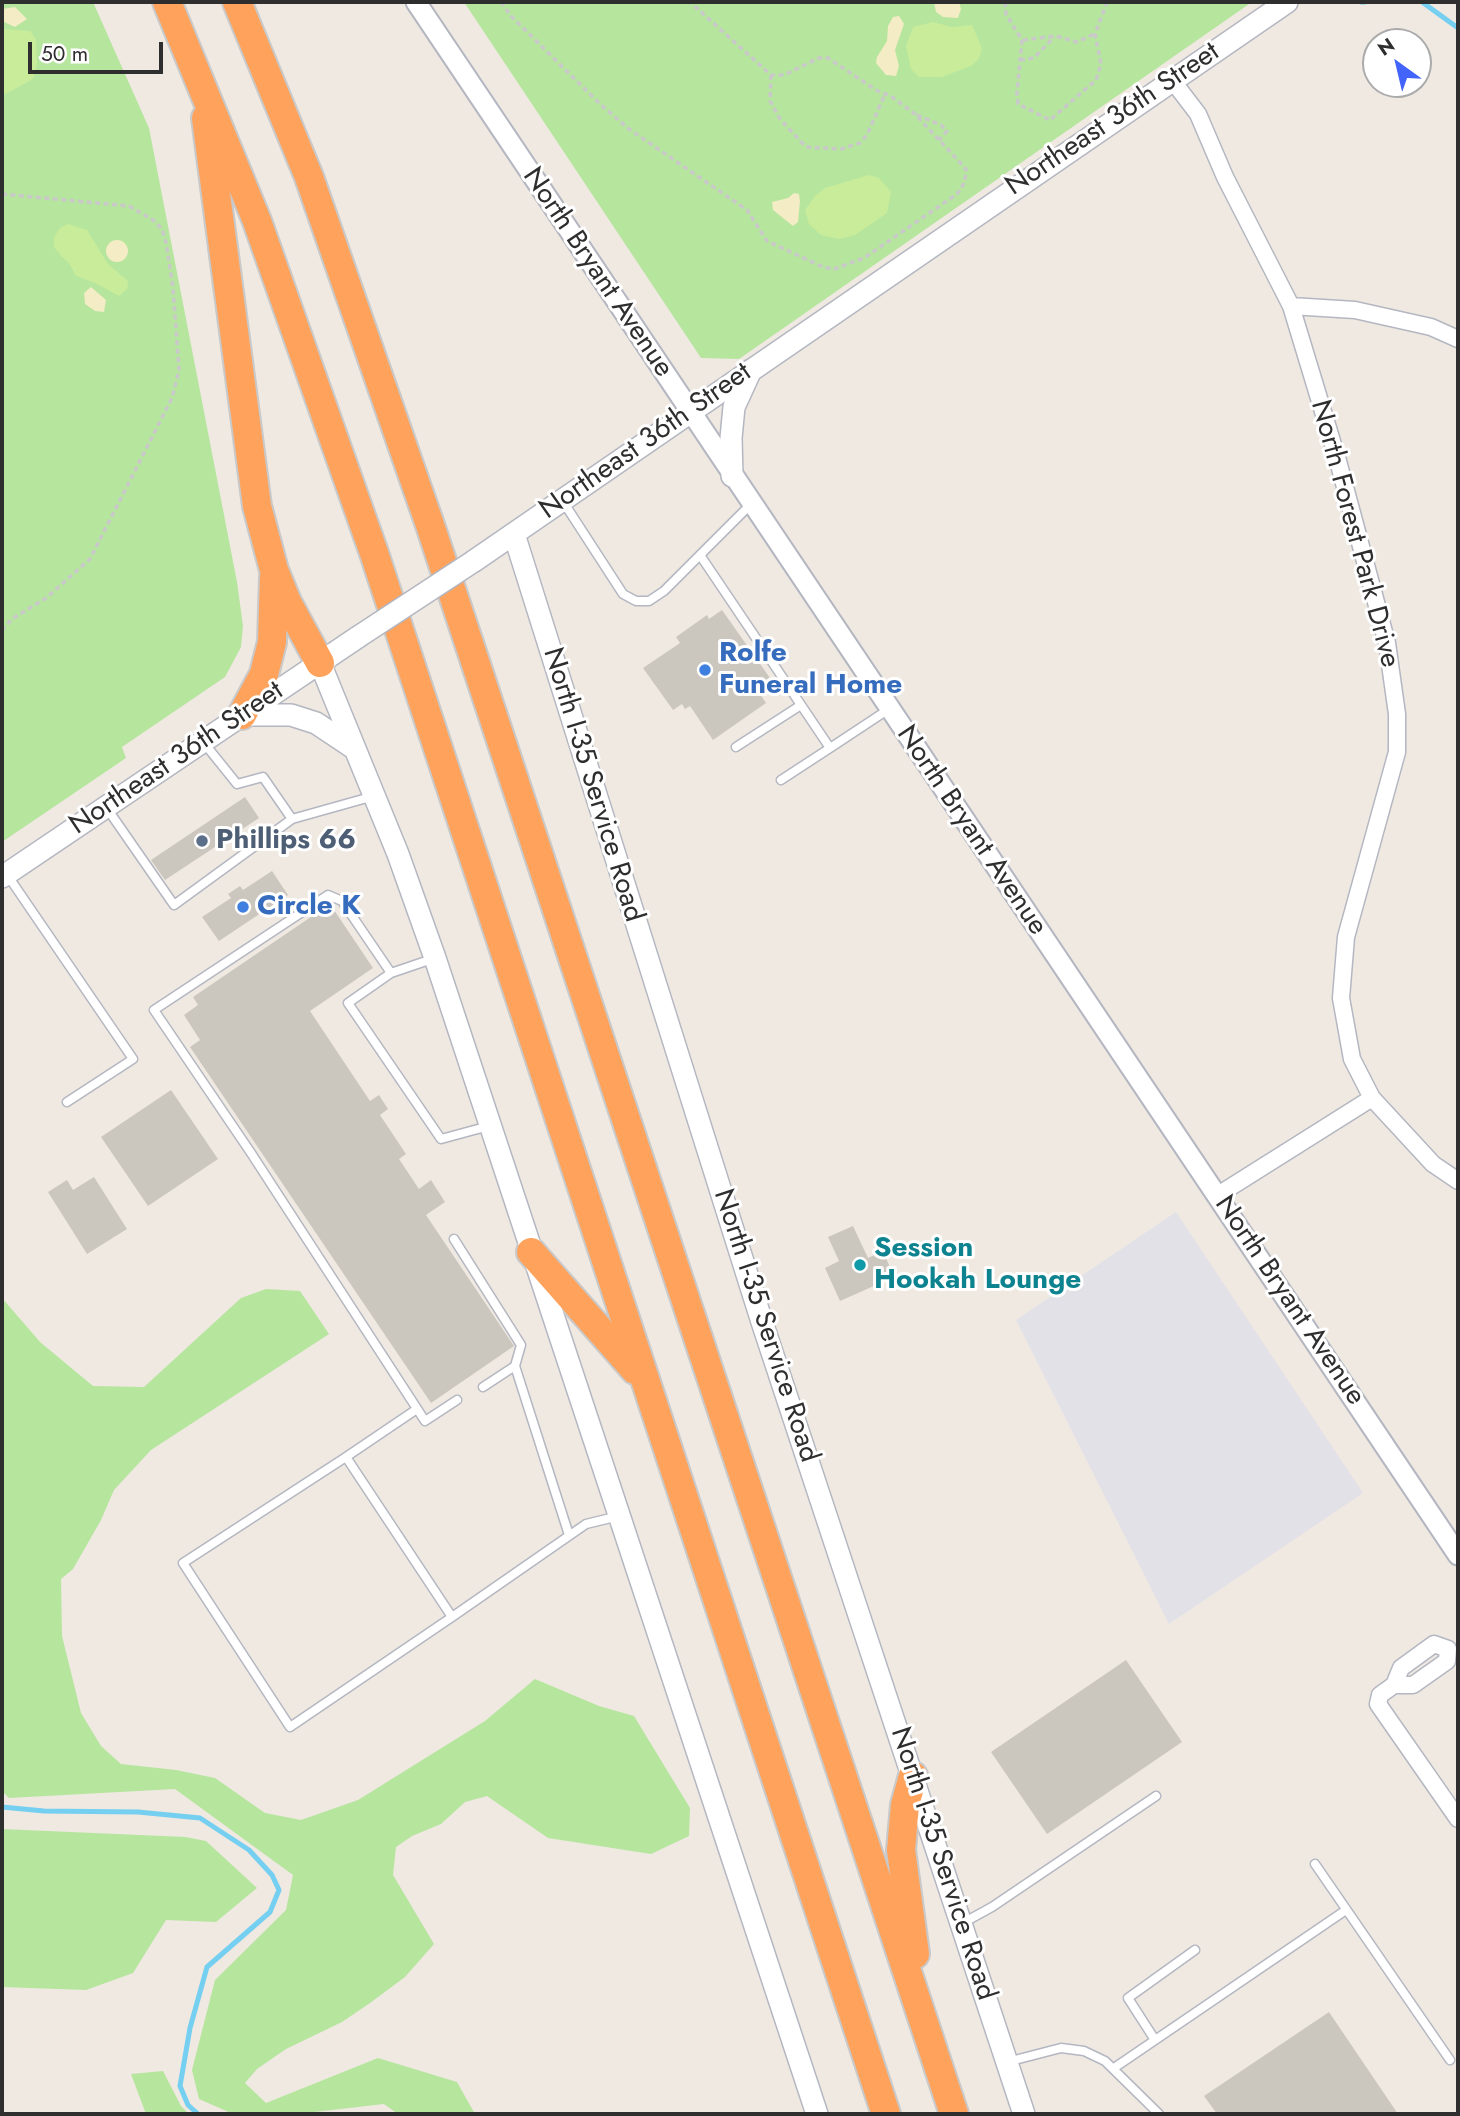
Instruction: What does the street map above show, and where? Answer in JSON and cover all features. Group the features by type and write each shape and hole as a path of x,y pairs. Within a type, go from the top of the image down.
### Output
{"highway":[{"path":"167,2 202,80 257,221 374,553 643,1380 886,2114"},
{"path":"237,2 309,177 430,525 954,2114"},
{"path":"202,80 257,506 274,570 287,602 320,663"},
{"path":"242,715 264,674 272,642 274,570"},
{"path":"531,1252 643,1380"},
{"path":"913,1776 905,1805 901,1850 924,2023"}],"main road":[{"name":"Northeast 36th Street","path":"4,875 514,534 1287,2"},
{"path":"732,476 731,438 734,407 751,369"},
{"name":"North I-35 Service Road","path":"514,534 758,1308 1024,2114"},
{"path":"320,663 435,958 817,2114"},
{"path":"242,715 291,715 316,723 355,749"}],"street":[{"name":"North Bryant Avenue","path":"416,2 1458,1555"},
{"name":"North Forest Park Drive","path":"1172,80 1198,114 1225,177 1291,306 1338,461 1387,643 1397,715 1397,752 1346,937 1341,998 1352,1059 1372,1098 1433,1164 1458,1181"},
{"path":"1291,306 1355,310 1430,327 1458,339"},
{"path":"1218,1195 1372,1098"},
{"path":"1453,1645 1447,1661 1413,1685 1394,1685 1380,1695 1378,1704 1458,1819"}],"lane":[{"path":"563,500 623,594 636,601 649,601 664,591 751,504"},
{"path":"700,555 830,748"},
{"path":"737,747 801,705"},
{"path":"781,780 889,709"},
{"path":"203,741 237,784 262,777 292,819"},
{"path":"106,807 174,905 292,819 374,796"},
{"path":"4,875 132,1059 67,1102"},
{"path":"391,973 342,901 328,895 154,1010 251,1153 425,1421 457,1400"},
{"path":"435,958 391,973 348,1003 441,1139 490,1125"},
{"path":"454,1238 521,1345 515,1366 569,1535"},
{"path":"483,1387 515,1366"},
{"path":"417,1409 183,1563 290,1727 586,1524 619,1516"},
{"path":"346,1457 452,1617"},
{"path":"961,1924 992,1907 1156,1796"},
{"path":"1315,1864 1450,2060"},
{"path":"1114,2068 1346,1910"},
{"path":"1154,2040 1128,1998 1195,1950"},
{"path":"1007,2062 1060,2048 1084,2051 1114,2068 1159,2114"}],"path":[{"path":"501,2 511,16 600,104 665,155 747,210 767,241 823,267 834,269 849,266 957,194 965,182 966,169 915,114"},
{"path":"690,2 771,75 784,75 819,58 828,58 915,114 941,125 947,131 939,139"},
{"path":"1005,2 1006,14 1022,40 1018,104 1050,120 1096,80 1101,64 1095,34 1107,2"},
{"path":"1022,40 1056,36 1076,43 1095,34"},
{"path":"1020,60 1034,58 1056,36"},
{"path":"771,75 770,101 780,119 806,147 841,149 860,143 867,135 884,94"},
{"path":"2,194 129,206 153,220 162,229 166,242 175,301 179,370 172,398 90,559 46,598 12,619 2,629"}],"shaded area":[{"path":"1176,1212 1363,1493 1169,1624 1016,1320"}],"green space":[{"path":"2,2 93,2 149,128 237,582 243,626 241,647 225,677 122,747 126,758 2,842"},
{"path":"464,2 1252,2 739,359 701,358"},
{"path":"933,22 952,27 972,25 982,48 979,59 971,66 942,77 919,77 911,69 906,46 913,27"},
{"path":"2,29 30,31 36,39 37,64 33,79 2,96"},
{"path":"869,175 879,178 891,192 887,213 855,235 839,239 821,235 809,224 805,210 815,196 825,188"},
{"path":"68,224 87,230 108,264 128,281 127,289 119,296 76,276 69,263 54,247 54,237 60,228"},
{"path":"266,1289 300,1291 329,1334 151,1450 114,1490 101,1520 73,1569 61,1579 62,1636 81,1713 101,1746 121,1764 176,1770 215,1778 265,1813 301,1820 358,1800 485,1721 535,1679 599,1706 634,1716 690,1808 689,1836 651,1854 548,1838 487,1796 465,1802 441,1824 412,1836 396,1847 393,1875 434,1944 405,1977 370,2003 342,2022 286,2049 257,2069 245,2083 266,2103 378,2058 457,2082 475,2114 398,2114 384,2104 297,2114 233,2114 199,2099 192,2070 215,1980 286,1910 293,1875 175,1789 9,1798 2,1791 2,1298 40,1342 93,1386 144,1387 241,1298"},
{"path":"2,1829 185,1837 206,1841 257,1888 216,1922 166,1920 133,1973 86,1990 2,1987"},
{"path":"163,2071 181,2106 189,2114 146,2114 131,2074"}],"sand":[{"path":"934,2 959,2 961,9 958,18 943,17 936,12"},
{"path":"15,7 27,19 15,27 2,21 2,9"},
{"path":"899,16 904,24 895,50 899,66 896,76 886,75 876,63 877,57 887,41 888,26 893,17"},
{"path":"794,193 799,194 800,201 798,222 793,226 773,210 772,202 788,198"},
{"path":"117,240 125,243 128,251 125,259 117,262 109,259 106,251 109,243"},
{"path":"91,287 106,300 104,312 95,311 85,304 84,293"}],"building":[{"name":"Rolfe Funeral Home","path":"722,610 770,678 756,688 766,703 713,740 690,706 685,709 682,704 673,710 643,668 680,643 676,637 707,615 709,619"},
{"name":"Phillips 66","path":"245,797 259,818 165,880 151,860"},
{"name":"Circle K","path":"272,871 288,895 219,941 202,917 231,898 228,894 240,886 243,890"},
{"path":"330,904 373,968 310,1011 370,1101 379,1095 388,1109 380,1115 406,1154 399,1159 419,1189 431,1180 445,1202 426,1215 514,1346 431,1403 190,1047 200,1040 184,1015 198,1005 193,997"},
{"path":"171,1090 218,1159 148,1206 101,1137"},
{"path":"94,1177 127,1229 87,1254 48,1192 67,1180 73,1190"},
{"name":"Session Hookah Lounge","path":"853,1226 868,1258 883,1251 894,1277 840,1301 825,1268 839,1261 828,1237"},
{"path":"1126,1660 1182,1742 1047,1834 991,1752"},
{"path":"1329,2012 1398,2114 1217,2114 1204,2096"}],"waterway":[{"path":"1422,2 1458,28"},
{"path":"2,1807 44,1811 138,1812 200,1818 249,1850 272,1875 279,1890 270,1912 207,1967 190,2028 180,2086 188,2105 198,2114"}],"place":[{"name":"Rolfe Funeral Home","path":"705,670"},
{"name":"Phillips 66","path":"202,841"},
{"name":"Circle K","path":"243,907"},
{"name":"Session Hookah Lounge","path":"860,1265"}]}
